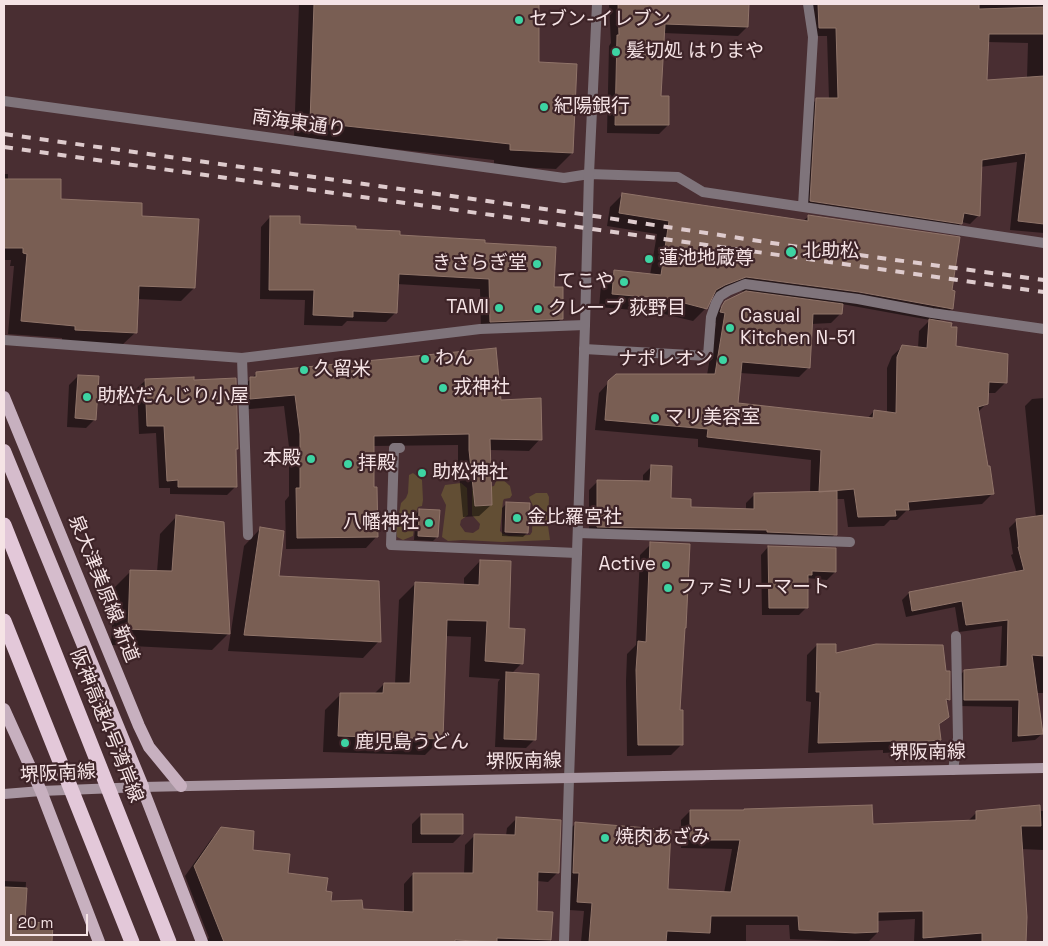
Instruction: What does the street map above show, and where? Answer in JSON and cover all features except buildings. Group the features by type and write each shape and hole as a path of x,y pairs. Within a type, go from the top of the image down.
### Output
{"highway":[{"path":"4,452 142,787"},
{"name":"阪神高速4号湾岸線","path":"4,525 169,942"},
{"path":"4,620 132,942"}],"main road":[{"name":"泉大津美原線 新道","path":"4,397 139,726 149,747 181,786"},
{"path":"4,709 41,791 99,942"},
{"name":"堺阪南線","path":"4,794 181,786 1044,768"},
{"path":"142,787 202,942"}],"street":[{"path":"564,942 589,174 598,4"},
{"path":"803,206 813,37 808,4"},
{"name":"南海東通り","path":"4,101 564,178 589,174 678,177 703,192 1044,243"},
{"path":"584,349 708,356 711,317 716,303 720,296 745,284 858,299 932,313 1044,329"},
{"path":"4,340 242,358 480,330 585,325"},
{"path":"242,358 248,535"},
{"path":"400,448 394,448 391,545 577,553"},
{"path":"578,533 850,542"},
{"path":"953,770 958,738 956,636"}],"shaded area":[{"path":"413,473 422,480 423,500 422,506 418,507 416,512 413,536 403,540 397,537 396,530 401,503 408,493 409,475"},
{"path":"501,478 510,486 512,495 503,501 500,531 509,536 530,535 532,532 533,506 529,497 536,493 547,493 549,497 548,526 550,540 502,542 448,541 442,537 446,505 441,495 445,485 461,483 467,488 468,515 461,520 460,525 465,532 473,533 479,529 480,524 472,515 472,490 494,486 497,479"}],"railway":[{"path":"4,134 1044,280"},
{"path":"4,147 1044,292"}],"place":[{"name":"セブン-イレブン","path":"519,20"},
{"name":"髪切処 はりまや","path":"616,52"},
{"name":"紀陽銀行","path":"544,107"},
{"name":"北助松","path":"791,252"},
{"name":"蓮池地蔵尊","path":"649,259"},
{"name":"きさらぎ堂","path":"537,264"},
{"name":"てこや","path":"624,282"},
{"name":"TAMI","path":"499,308"},
{"name":"クレープ 荻野目","path":"538,309"},
{"name":"Casual Kitchen N-51","path":"730,328"},
{"name":"わん","path":"425,359"},
{"name":"ナポレオン","path":"723,360"},
{"name":"久留米","path":"304,370"},
{"name":"戎神社","path":"443,388"},
{"name":"助松だんじり小屋","path":"87,397"},
{"name":"マリ美容室","path":"655,418"},
{"name":"本殿","path":"311,459"},
{"name":"拝殿","path":"348,464"},
{"name":"助松神社","path":"422,473"},
{"name":"金比羅宮社","path":"517,518"},
{"name":"八幡神社","path":"429,523"},
{"name":"Active","path":"666,565"},
{"name":"ファミリーマート","path":"668,588"},
{"name":"鹿児島うどん","path":"345,743"},
{"name":"焼肉あざみ","path":"605,838"}]}
